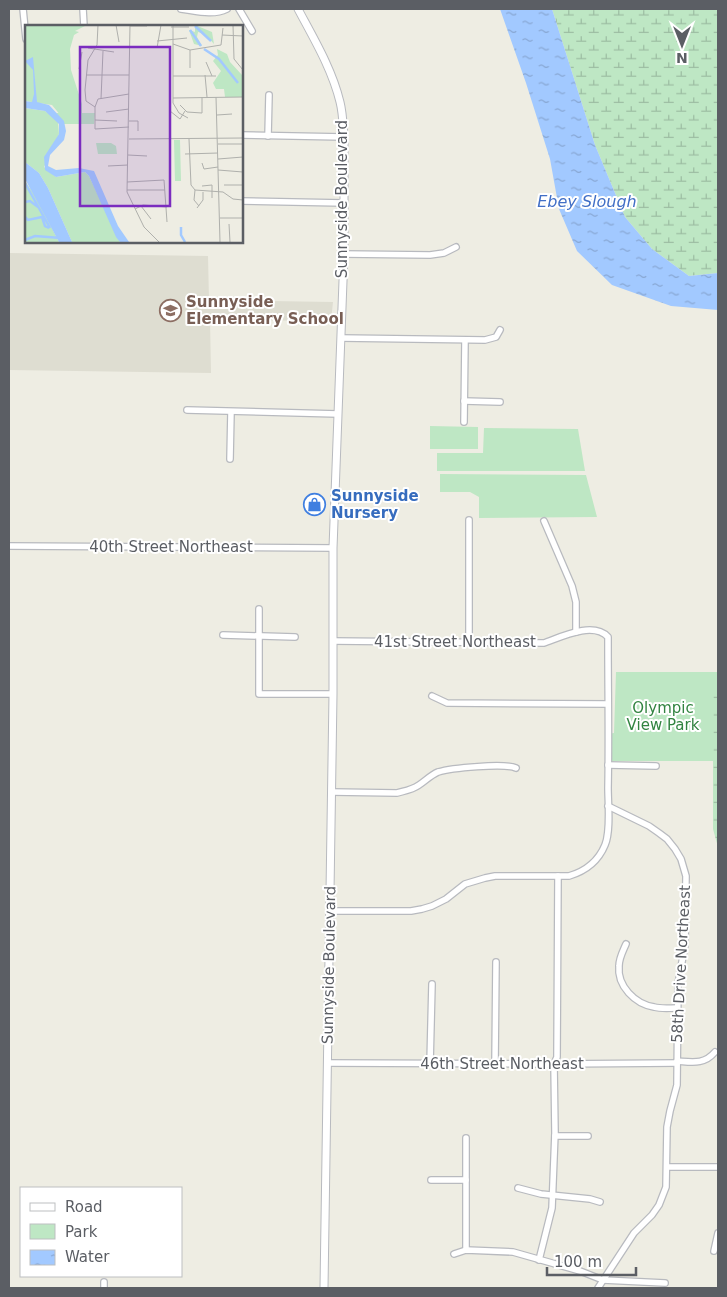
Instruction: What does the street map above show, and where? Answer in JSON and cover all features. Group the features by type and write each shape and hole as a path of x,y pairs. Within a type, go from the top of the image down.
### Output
{"street":[{"path":"22,9 25,32"},
{"path":"82,9 84,25"},
{"path":"181,9 203,12 220,12 227,9"},
{"path":"239,9 252,31"},
{"name":"Sunnyside Boulevard","path":"298,9 321,52 340,100 344,137 344,254 333,548 334,694 324,1288"},
{"path":"268,136 269,95"},
{"path":"242,135 344,137"},
{"path":"242,200 344,203"},
{"path":"344,254 430,255 456,247"},
{"path":"341,338 485,340 496,337 500,330"},
{"path":"464,422 465,340"},
{"path":"464,401 500,402"},
{"path":"187,410 338,414"},
{"path":"230,459 231,412"},
{"path":"469,520 469,642"},
{"path":"544,521 572,586 576,602 576,632"},
{"name":"40th Street Northeast","path":"9,546 333,548"},
{"path":"259,610 259,694 334,694"},
{"name":"41st Street Northeast","path":"334,641 544,643 568,633 598,631 608,637 608,704"},
{"path":"223,635 295,636"},
{"path":"331,911 411,911 432,906 465,884 484,878 495,876 569,876 591,866 598,859 606,843 608,834 608,704 447,703 432,696"},
{"path":"332,792 397,793 417,786 438,772 489,766 510,765 516,768"},
{"path":"608,765 656,766"},
{"name":"58th Drive Northeast","path":"598,1288 634,1234 652,1215 666,1187 667,1127 676,1085 678,984 685,945 686,890 684,867 676,849 667,839 648,826 608,806"},
{"path":"539,1260 552,1208 555,1136 554,1064 558,1057 558,876"},
{"path":"626,944 619,965 619,973 628,992 633,998 644,1004 654,1007 677,1008"},
{"path":"495,1064 496,962"},
{"path":"430,1064 432,984"},
{"name":"46th Street Northeast","path":"327,1063 554,1064 677,1062 704,1061 715,1052"},
{"path":"555,1136 588,1136"},
{"path":"466,1138 466,1250"},
{"path":"667,1167 718,1167"},
{"path":"431,1180 466,1180"},
{"path":"518,1188 552,1196 590,1199 600,1202"},
{"path":"714,1251 718,1233"},
{"path":"454,1254 466,1250 512,1252 580,1271 603,1280 665,1283"}],"shaded area":[{"name":"Sunnyside Elementary School","path":"9,253 208,256 209,300 333,302 331,321 210,320 211,373 9,370"}],"green space":[{"path":"552,9 718,9 718,273 689,276 652,249 625,217 595,145"},
{"path":"430,426 478,427 478,449 430,449"},
{"path":"484,428 578,429 585,471 437,471 437,453 483,453"},
{"path":"440,474 586,475 597,517 479,518 479,497 470,492 440,492"},
{"name":"Olympic View Park","path":"616,672 718,672 718,761 607,761 607,734 614,733"},
{"path":"718,682 718,847 713,829 713,692 714,684"}],"water":[{"name":"Ebey Slough","path":"500,9 552,9 595,145 625,217 652,249 689,276 718,273 718,310 671,306 612,285 577,251 559,209 550,159"}],"place":[{"name":"Sunnyside Elementary School","path":"170,311"},
{"name":"Sunnyside Nursery","path":"315,505"}]}
